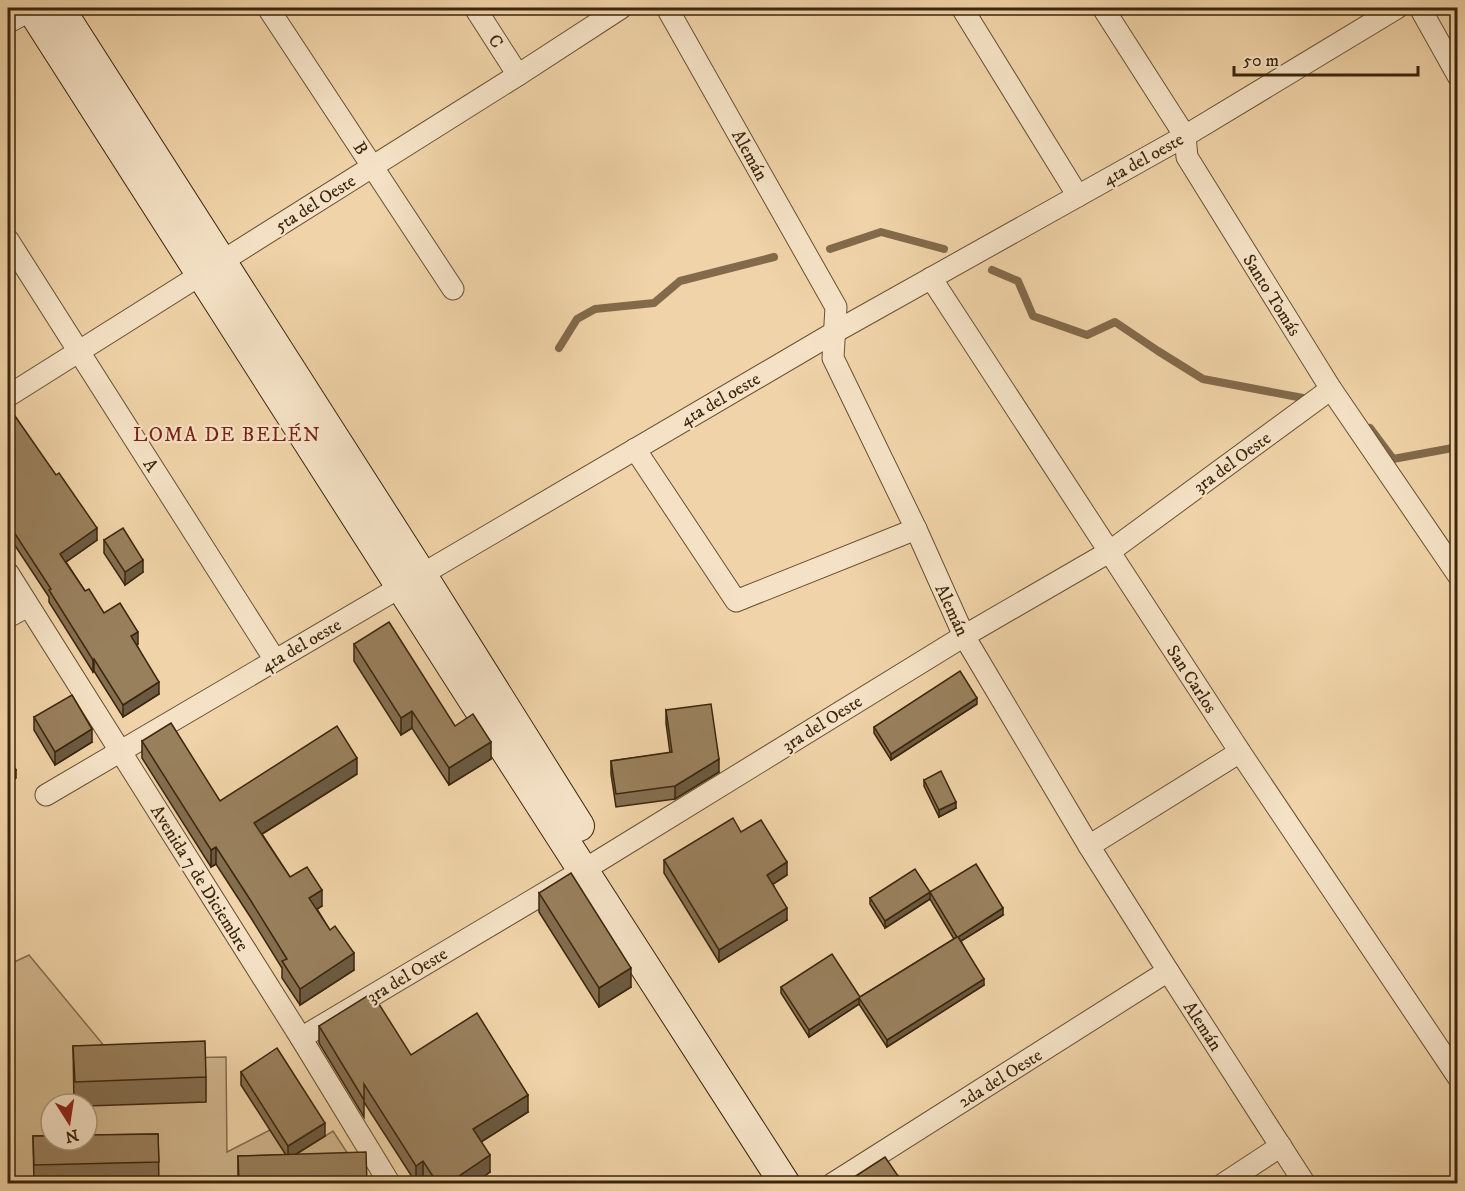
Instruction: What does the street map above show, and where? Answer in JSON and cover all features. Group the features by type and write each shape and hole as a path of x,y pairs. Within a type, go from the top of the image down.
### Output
{"main road":[{"path":"30,8 210,268 411,580 591,865 785,1184"},
{"path":"59,8 210,268"},
{"path":"591,865 806,1184"}],"street":[{"path":"8,18 30,8"},
{"name":"B","path":"268,8 453,289"},
{"name":"C","path":"474,8 518,75"},
{"name":"5ta del Oeste","path":"8,396 621,8"},
{"name":"Alemán","path":"667,8 836,308 833,358 916,529 964,636 1089,846 1305,1184"},
{"path":"962,8 1078,195"},
{"name":"Santo Tomás","path":"1103,8 1185,136 1187,157 1331,389 1458,575"},
{"name":"4ta del oeste","path":"46,795 835,332 1185,136 1397,8"},
{"path":"1420,8 1458,76"},
{"name":"A","path":"8,240 276,660"},
{"name":"San Carlos","path":"932,278 1239,752 1458,1077"},
{"name":"3ra del Oeste","path":"301,1038 591,865 964,636 1109,552 1331,389"},
{"path":"635,449 736,601 916,529"},
{"name":"Avenida 7 de Diciembre","path":"8,573 301,1038 390,1184"},
{"path":"8,617 28,606"},
{"path":"1089,846 1239,752"},
{"name":"2da del Oeste","path":"832,1184 1168,971"},
{"path":"1223,1184 1281,1146"}],"shaded area":[{"path":"29,955 115,1059 226,1057 227,1152 270,1130 289,1159 333,1131 367,1183 8,1183 8,965"}],"building":[{"path":"8,406 56,475 59,473 97,528 60,554 85,591 89,589 104,613 120,603 138,632 131,636 159,682 123,705 8,523"},
{"path":"123,528 143,560 125,572 104,540"},
{"path":"389,622 455,726 473,714 491,742 449,768 412,711 401,718 354,644"},
{"path":"960,671 977,698 891,754 874,727"},
{"path":"72,695 92,729 55,752 34,717"},
{"path":"711,704 719,759 675,786 616,794 611,761 672,752 666,710"},
{"path":"171,723 220,801 337,726 357,758 254,823 290,877 307,867 322,890 309,898 330,930 335,926 354,953 300,989 282,961 287,959 251,901 216,847 211,850 142,741"},
{"path":"8,757 16,770 8,776"},
{"path":"941,771 956,802 939,810 924,780"},
{"path":"733,818 741,832 761,820 787,862 767,875 787,908 719,950 664,860"},
{"path":"976,864 1003,908 958,937 984,979 887,1040 859,998 809,1030 781,987 832,954 860,997 957,937 930,892"},
{"path":"915,869 930,892 885,921 870,898"},
{"path":"571,873 631,968 599,988 539,893"},
{"path":"372,993 411,1055 477,1013 528,1095 473,1129 490,1155 447,1184 438,1184 423,1161 416,1166 364,1084 364,1100 319,1026"},
{"path":"205,1041 206,1077 75,1082 73,1046"},
{"path":"277,1048 325,1123 288,1146 241,1072"},
{"path":"158,1134 159,1162 34,1165 33,1136 39,1136 39,1152 99,1152 99,1135"},
{"path":"366,1152 367,1184 239,1184 238,1156"},
{"path":"885,1157 898,1176 886,1184 854,1184 851,1179"},
{"path":"565,1179 568,1184 558,1184"}],"waterway":[{"path":"830,249 881,232 944,249"},
{"path":"559,348 577,319 595,309 654,303 680,281 774,257"},
{"path":"992,270 1018,281 1033,316 1087,335 1115,322 1203,379 1303,398"},
{"path":"1370,428 1393,459 1458,447"}],"district":[{"name":"LOMA DE BELÉN","path":"227,434"}]}
